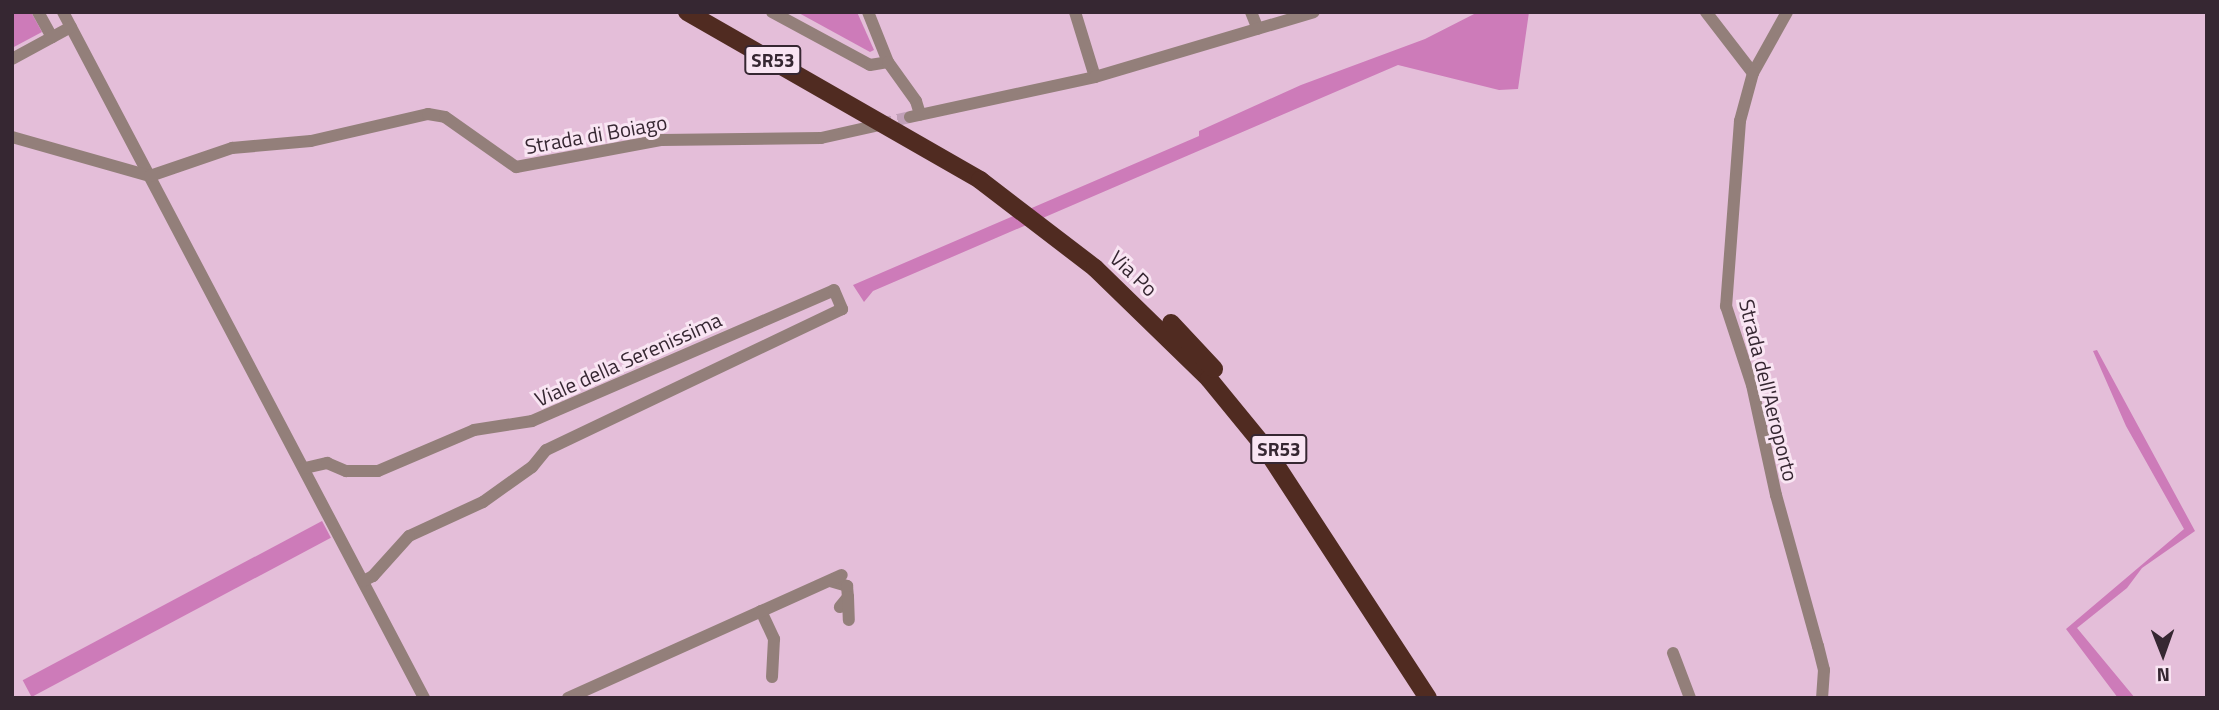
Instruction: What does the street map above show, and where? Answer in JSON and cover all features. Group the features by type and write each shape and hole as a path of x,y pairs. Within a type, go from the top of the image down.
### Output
{"highway":[{"name":"Via Po","path":"687,12 980,180 1095,268 1209,379 1263,446 1427,698"},
{"name":"Via Po","path":"708,12 897,117 1002,182 1145,299 1197,348 1276,444 1440,698"}],"street":[{"path":"38,12 52,37"},
{"path":"63,12 424,698"},
{"path":"772,12 870,65 888,62"},
{"path":"868,12 888,62 916,101 915,115 1095,78 1314,12"},
{"path":"1075,12 1095,78"},
{"path":"1251,12 1258,29"},
{"path":"1706,12 1753,73"},
{"name":"Strada dell'Aeroporto","path":"1781,15 1753,73 1740,121 1726,306 1752,385 1776,495 1821,658 1822,698"},
{"path":"12,59 71,27"},
{"name":"Strada di Boiago","path":"12,137 150,176 232,148 322,139 428,114 445,117 516,167 661,140 821,138 879,125"},
{"path":"133,173 139,154"},
{"name":"Viale della Serenissima","path":"305,468 327,463 346,471 378,471 474,430 533,422 834,290 840,304 546,450 532,467 483,502 409,536 373,576 363,580"},
{"path":"568,698 836,578 847,586 844,602 849,620"},
{"path":"761,611 774,639 772,677"},
{"path":"1673,653 1690,698"}],"shaded area":[{"path":"12,12 31,12 42,32 12,48"},
{"path":"797,12 857,12 874,50 870,52"},
{"path":"1478,12 1529,12 1518,89 1499,90 1398,65 873,291 864,302 853,285 1199,136 1199,131 1301,85 1425,39"},
{"path":"2097,350 2195,531 2142,568 2127,588 2077,628 2135,698 2118,698 2066,629 2184,529 2126,426 2093,351"},
{"path":"322,521 331,538 32,697 23,680"}],"tunnel":[{"path":"880,124 910,117"}]}
